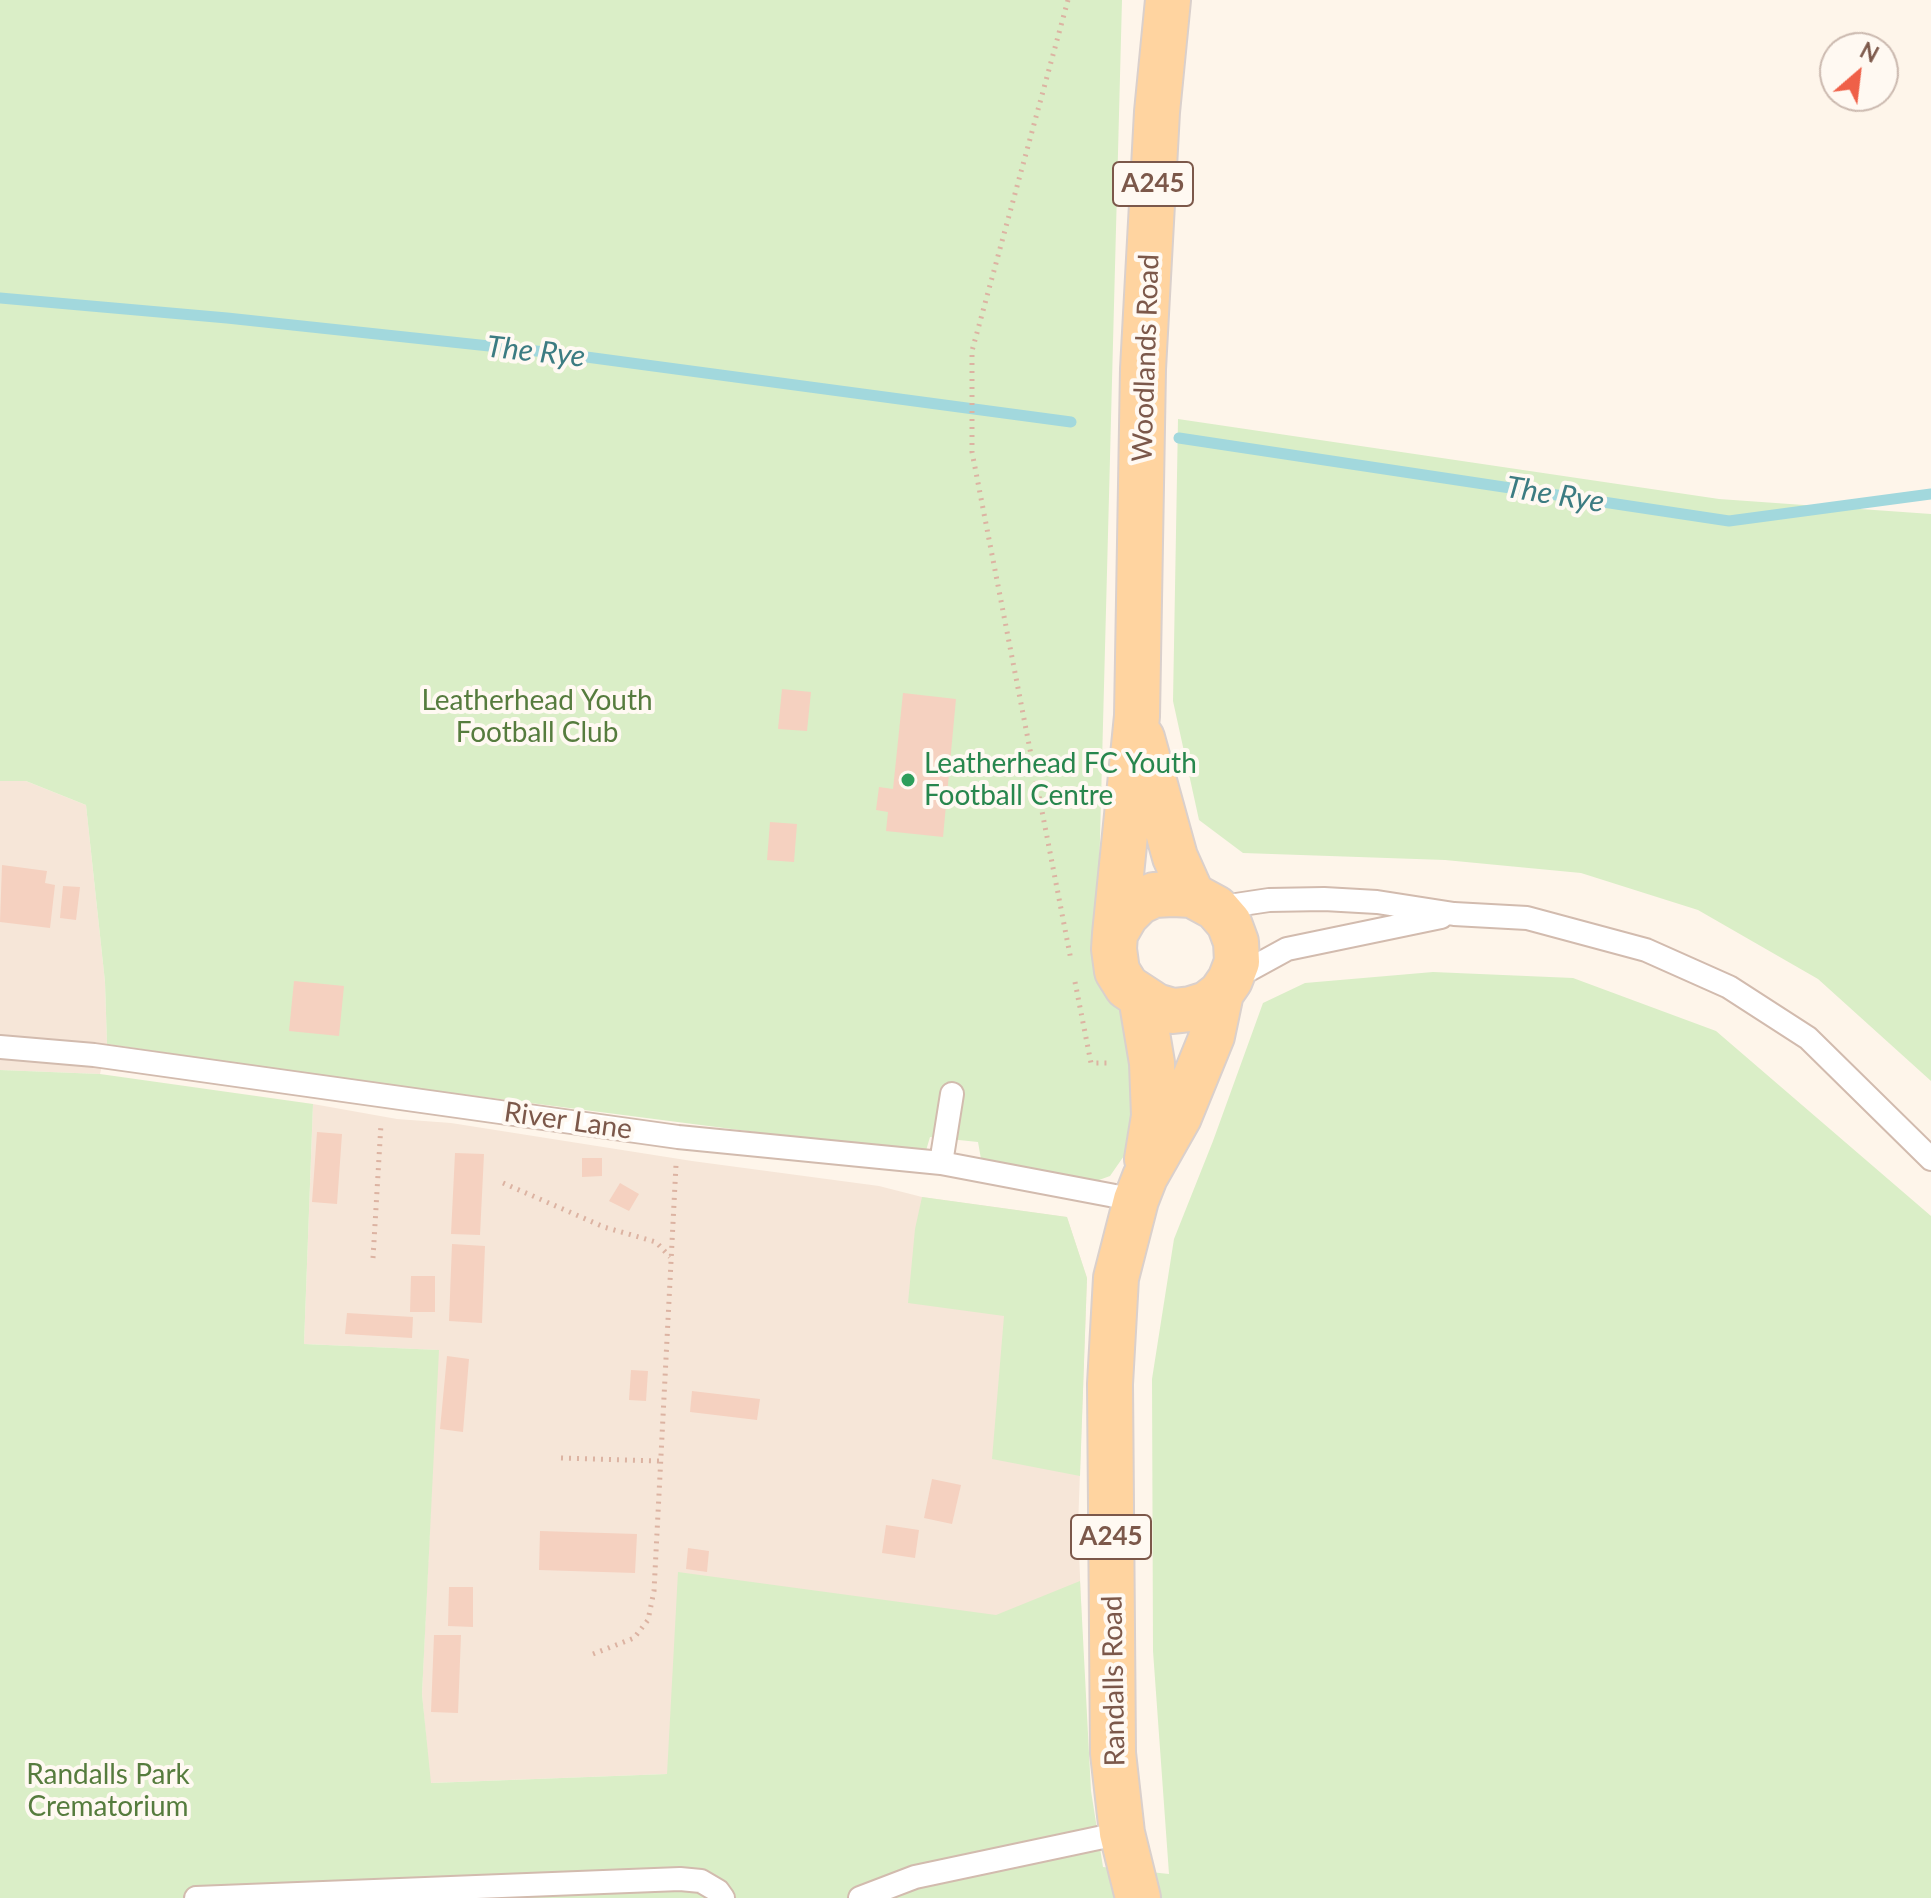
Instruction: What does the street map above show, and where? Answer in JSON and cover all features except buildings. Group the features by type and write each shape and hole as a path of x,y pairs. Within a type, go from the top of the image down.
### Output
{"main road":[{"name":"Woodlands Road","path":"1115,934 1137,716 1143,369 1157,112 1168,0"},
{"name":"Woodlands Road","path":"1137,716 1175,857 1204,902"},
{"path":"1154,895 1204,902 1229,923 1236,942 1237,962 1226,987 1207,1004 1173,1011 1156,1006 1127,987 1117,971 1115,934 1126,915 1139,902 1154,895"},
{"name":"A245","path":"1140,1188 1179,1117 1212,1036 1226,987"},
{"name":"A245","path":"1140,1188 1154,1116 1152,1063 1141,997"},
{"name":"Randalls Road","path":"1138,1898 1122,1833 1113,1753 1110,1384 1116,1278 1140,1188"}],"lane":[{"path":"1204,902 1324,899 1377,902 1454,914 1527,918 1646,950 1729,987 1808,1038 1931,1159"},
{"path":"1226,987 1287,949 1454,914"},
{"name":"River Lane","path":"0,1047 94,1055 678,1137 941,1163 1140,1188"},
{"path":"941,1163 952,1094"},
{"path":"860,1898 915,1877 1122,1833"},
{"path":"196,1898 680,1879 701,1881 718,1891 723,1898"}],"path":[{"path":"1068,0 972,351 972,452 1091,1063 1152,1063"},
{"path":"373,1258 383,1095"},
{"path":"593,1654 634,1638 648,1620 657,1558 659,1461 678,1137"},
{"path":"503,1183 604,1227 656,1242 671,1258"},
{"path":"561,1458 659,1461"}],"shaded area":[{"path":"0,781 26,781 86,805 105,982 107,1044 100,1074 0,1070"},
{"path":"313,1104 397,1119 451,1123 692,1161 879,1186 922,1197 1067,1217 1087,1278 1078,1527 1085,1702 667,1774 430,1783 422,1694 438,1350 304,1344"}],"green space":[{"name":"Leatherhead Youth Football Club","path":"0,0 1122,0 1097,953 1104,985 1145,1050 1135,1140 1110,1176 1088,1184 1007,1169 981,1159 978,1142 930,1137 925,1154 368,1082 107,1044 105,982 86,805 26,781 0,781"},
{"path":"1178,419 1719,499 1931,514 1931,1081 1818,979 1698,910 1581,873 1445,860 1243,853 1199,820 1173,701"},
{"name":"Randalls Park Crematorium","path":"1433,972 1573,978 1716,1031 1931,1216 1931,1898 0,1898 0,1070 100,1074 313,1104 304,1344 439,1350 422,1694 431,1783 667,1774 678,1572 996,1615 1080,1581 1091,1791 1103,1867 1169,1874 1153,1651 1152,1379 1174,1239 1263,1003 1305,983"},
{"path":"922,1197 1067,1217 1087,1278 1080,1476 992,1459 1004,1316 908,1303 915,1229"}],"waterway":[{"name":"The Rye","path":"0,298 227,318 564,354 1071,422"},
{"name":"The Rye","path":"1179,438 1729,521 1931,494"}],"place":[{"name":"Leatherhead FC Youth Football Centre","path":"908,780"}]}
